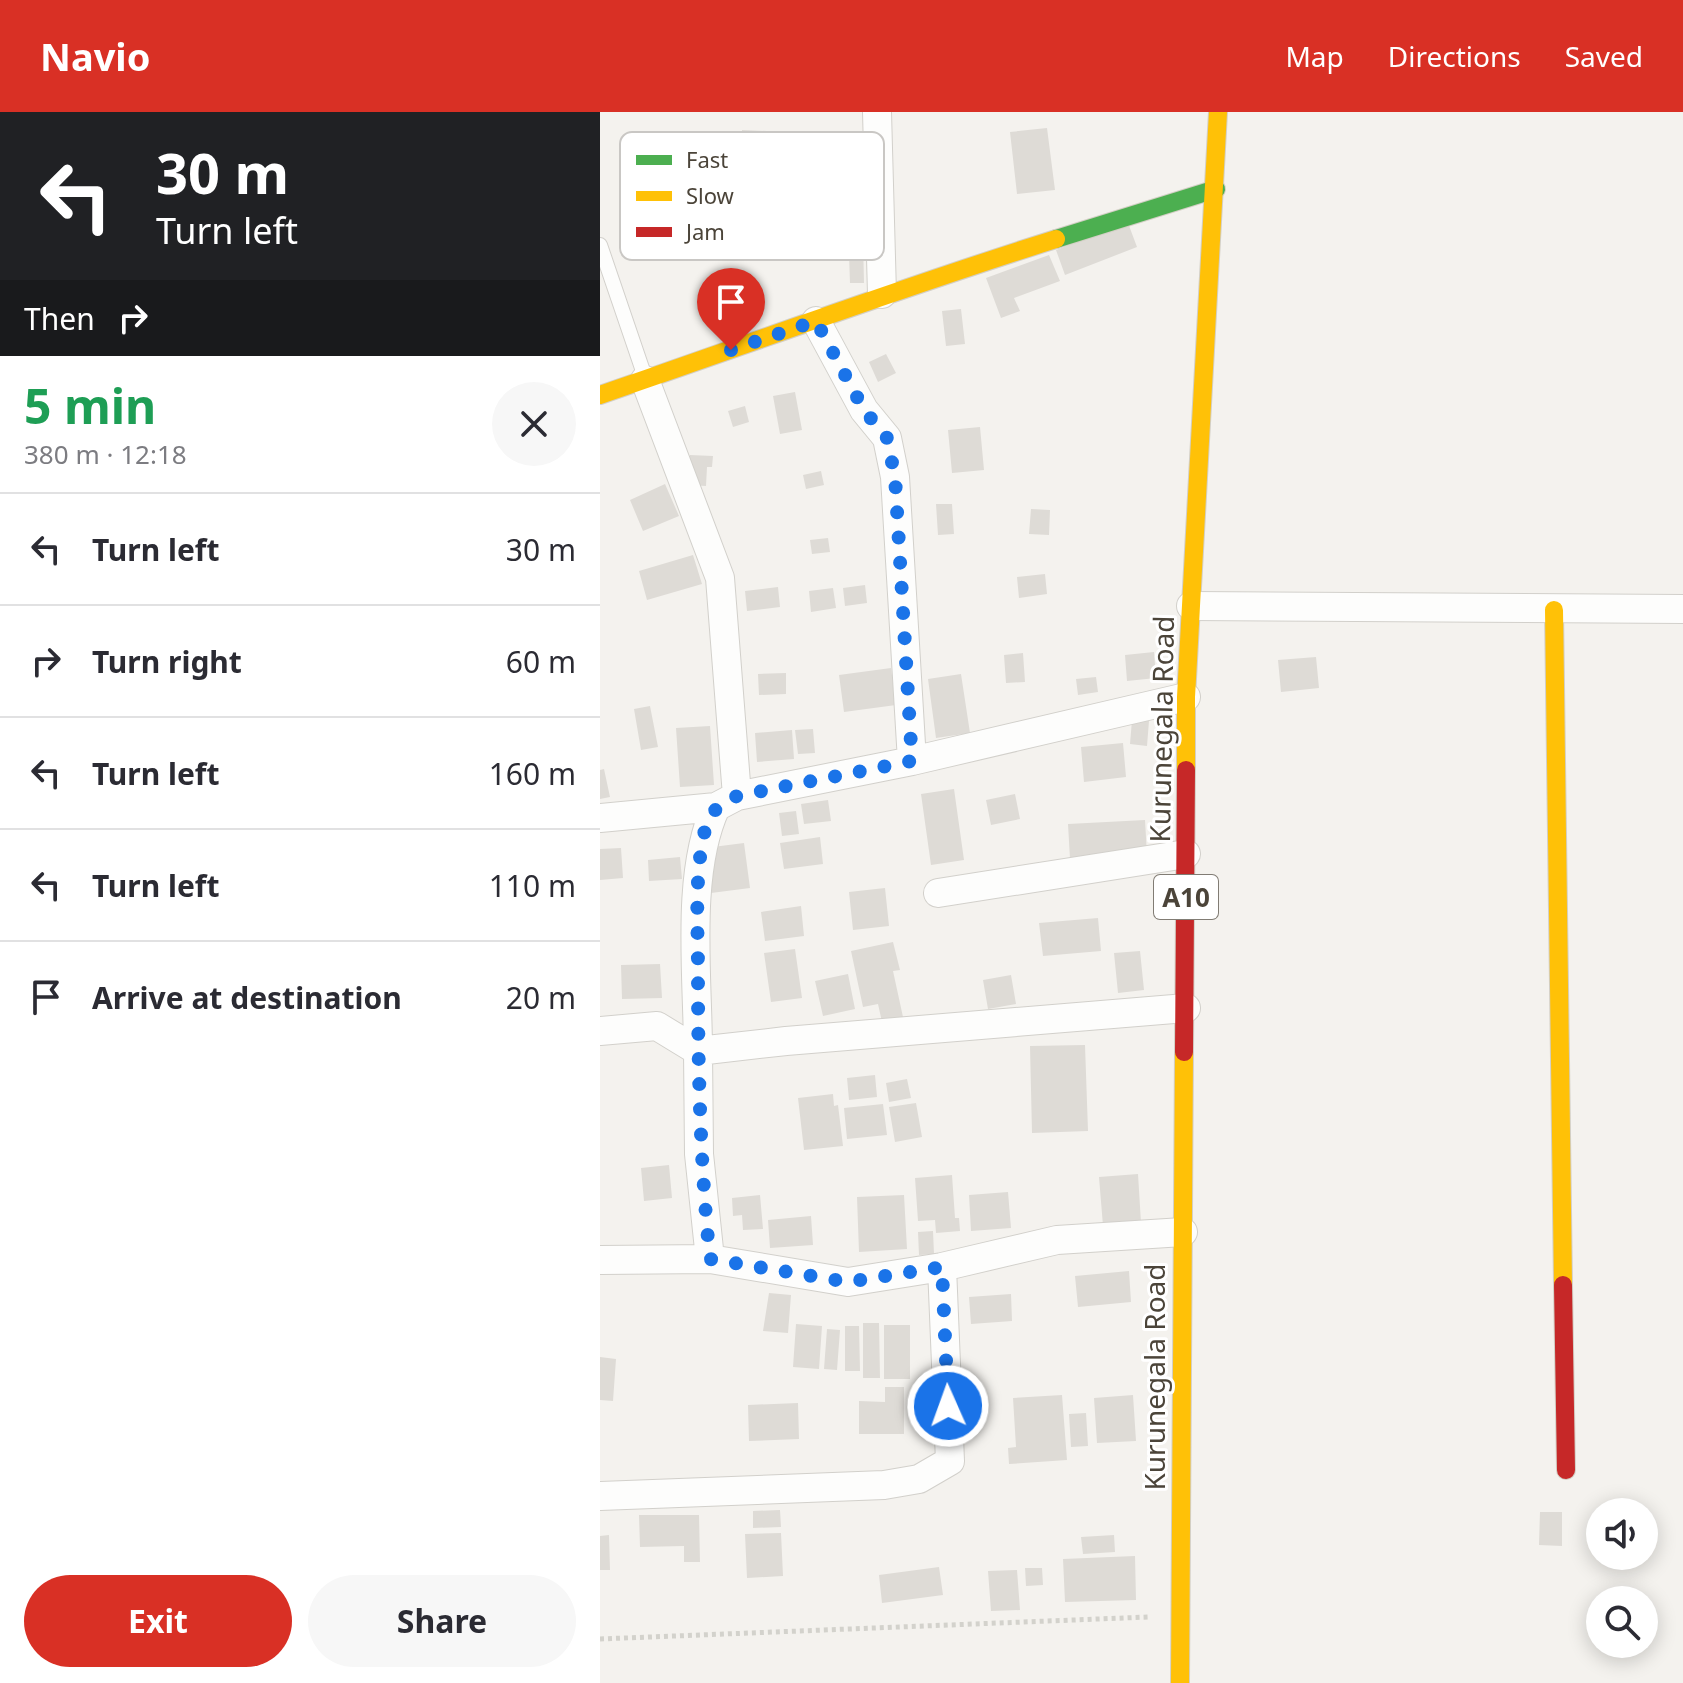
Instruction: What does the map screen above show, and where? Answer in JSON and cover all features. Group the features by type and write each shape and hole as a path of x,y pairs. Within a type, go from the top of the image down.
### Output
{"main road":[{"name":"Kurunegala Road","path":"1180,1683 1186,697 1218,112"},
{"path":"600,395 816,321 882,294 1216,189"},
{"path":"1554,610 1566,1470"}],"street":[{"path":"877,112 878,132"},
{"path":"881,260 882,294"},
{"path":"816,321 864,410 887,438 895,477 912,761"},
{"path":"645,380 720,578 726,801 705,829 698,899 699,1154 710,1259"},
{"path":"1191,606 1683,609"},
{"path":"600,818 726,801 1186,697"},
{"path":"938,893 1186,854"},
{"path":"600,1031 657,1026 698,1051 801,1039 1186,1008"},
{"path":"600,1260 710,1259 848,1282 942,1267 1057,1240 1183,1232"},
{"path":"600,1496 884,1485 919,1479 950,1461 942,1267"}],"lane":[{"path":"600,245 645,380"}],"path":[{"path":"600,1639 1181,1616"}],"building":[{"path":"1047,128 1055,190 1017,194 1010,132"},
{"path":"1128,223 1137,247 1065,275 1056,250"},
{"path":"1049,255 1060,281 1014,298 1020,311 1001,318 986,278"},
{"path":"849,260 863,260 864,283 850,283"},
{"path":"961,309 965,344 946,346 942,311"},
{"path":"886,354 896,373 878,382 869,362"},
{"path":"795,392 802,430 780,434 773,396"},
{"path":"745,406 749,422 733,427 728,411"},
{"path":"980,427 984,470 952,473 948,430"},
{"path":"690,455 713,456 712,467 707,467 706,486 689,485"},
{"path":"821,471 824,485 806,489 803,475"},
{"path":"665,484 679,516 643,531 630,500"},
{"path":"936,504 952,504 954,534 938,535"},
{"path":"1031,509 1050,510 1049,535 1029,534"},
{"path":"828,538 830,552 812,554 810,540"},
{"path":"693,555 702,584 647,600 639,571"},
{"path":"1045,574 1047,594 1019,598 1017,577"},
{"path":"865,585 867,603 845,606 843,588"},
{"path":"778,587 780,607 747,611 745,591"},
{"path":"833,588 836,608 811,612 809,591"},
{"path":"1154,652 1156,678 1127,681 1125,655"},
{"path":"1023,653 1025,682 1006,683 1004,655"},
{"path":"1316,657 1319,688 1281,692 1278,660"},
{"path":"891,668 896,705 844,712 839,675"},
{"path":"786,673 786,694 759,695 758,674"},
{"path":"961,674 970,733 936,738 928,679"},
{"path":"1096,677 1098,692 1078,695 1076,679"},
{"path":"650,706 658,747 641,750 634,709"},
{"path":"1132,720 1149,721 1147,746 1130,744"},
{"path":"710,726 714,785 680,787 676,728"},
{"path":"813,729 815,753 798,754 795,730"},
{"path":"792,730 794,759 757,762 755,733"},
{"path":"1123,743 1126,777 1084,782 1081,747"},
{"path":"604,769 610,797 600,799 600,770"},
{"path":"954,789 964,860 931,865 921,794"},
{"path":"1015,794 1020,819 991,825 986,800"},
{"path":"828,800 831,821 804,824 801,804"},
{"path":"796,811 799,834 782,836 779,813"},
{"path":"1145,820 1147,855 1070,859 1068,824"},
{"path":"820,837 823,864 784,869 780,843"},
{"path":"744,843 750,888 711,893 705,848"},
{"path":"621,848 623,878 600,880 600,849"},
{"path":"680,857 682,879 649,881 648,860"},
{"path":"885,888 889,926 853,930 849,892"},
{"path":"801,906 804,936 765,941 761,912"},
{"path":"1098,918 1101,951 1043,956 1039,923"},
{"path":"893,942 900,970 893,971 903,1017 882,1022 878,1004 863,1007 851,951"},
{"path":"795,949 802,998 771,1002 764,953"},
{"path":"1140,951 1144,990 1118,993 1114,953"},
{"path":"660,964 662,998 622,999 621,965"},
{"path":"848,974 855,1009 823,1016 815,981"},
{"path":"1011,975 1016,1004 988,1009 983,980"},
{"path":"1085,1045 1088,1131 1032,1133 1030,1046"},
{"path":"875,1075 877,1097 849,1100 847,1078"},
{"path":"907,1079 911,1098 889,1102 886,1083"},
{"path":"833,1094 834,1106 838,1105 843,1146 804,1150 798,1098"},
{"path":"916,1103 922,1137 895,1142 889,1107"},
{"path":"883,1104 887,1135 847,1139 844,1108"},
{"path":"669,1165 672,1198 644,1201 641,1168"},
{"path":"1138,1174 1141,1223 1103,1226 1099,1177"},
{"path":"952,1175 955,1218 959,1218 960,1231 936,1233 935,1220 918,1221 915,1178"},
{"path":"1008,1192 1011,1228 971,1231 969,1195"},
{"path":"760,1195 763,1229 743,1230 742,1215 733,1216 732,1198"},
{"path":"904,1195 907,1249 859,1252 857,1197"},
{"path":"811,1216 813,1245 770,1248 768,1220"},
{"path":"933,1231 934,1254 919,1255 918,1232"},
{"path":"1129,1271 1131,1302 1078,1307 1075,1276"},
{"path":"769,1293 791,1295 788,1333 763,1331"},
{"path":"1011,1294 1012,1321 971,1324 969,1297"},
{"path":"863,1323 879,1323 880,1378 863,1378"},
{"path":"796,1324 822,1326 819,1369 793,1367"},
{"path":"884,1325 910,1325 910,1379 884,1379"},
{"path":"845,1326 859,1326 860,1371 845,1371"},
{"path":"827,1329 840,1330 837,1370 824,1369"},
{"path":"600,1357 616,1359 613,1401 600,1400"},
{"path":"885,1387 904,1387 904,1434 859,1434 859,1401 885,1402"},
{"path":"1062,1395 1067,1460 1009,1464 1008,1448 1016,1447 1013,1398"},
{"path":"1133,1395 1136,1441 1097,1443 1094,1398"},
{"path":"798,1403 799,1439 749,1441 748,1405"},
{"path":"1086,1413 1088,1446 1071,1447 1069,1414"},
{"path":"780,1510 781,1527 753,1528 753,1511"},
{"path":"1540,1512 1562,1512 1562,1546 1539,1545"},
{"path":"639,1515 699,1515 700,1562 684,1562 684,1546 640,1547"},
{"path":"781,1533 783,1576 747,1578 745,1534"},
{"path":"609,1535 610,1570 600,1570 600,1536"},
{"path":"1114,1535 1115,1552 1083,1554 1081,1537"},
{"path":"1135,1556 1136,1600 1065,1602 1063,1559"},
{"path":"939,1567 943,1595 882,1603 879,1575"},
{"path":"1025,1568 1042,1568 1043,1585 1026,1586"},
{"path":"1017,1570 1020,1610 991,1611 988,1571"}],"traffic: fast":[{"path":"1056,239 1216,189"}],"traffic: slow":[{"path":"1186,770 1186,697 1218,112"},
{"path":"600,395 1056,239"},
{"path":"1554,610 1563,1285"},
{"path":"1180,1683 1184,1052"}],"traffic: jam":[{"path":"1184,1052 1186,770"},
{"path":"1563,1285 1566,1470"}],"route":[{"path":"731,350 816,321 864,410 887,438 895,477 912,761 737,796 716,807 705,829 698,899 699,1154 710,1259 848,1282 942,1267 948,1406"}]}
